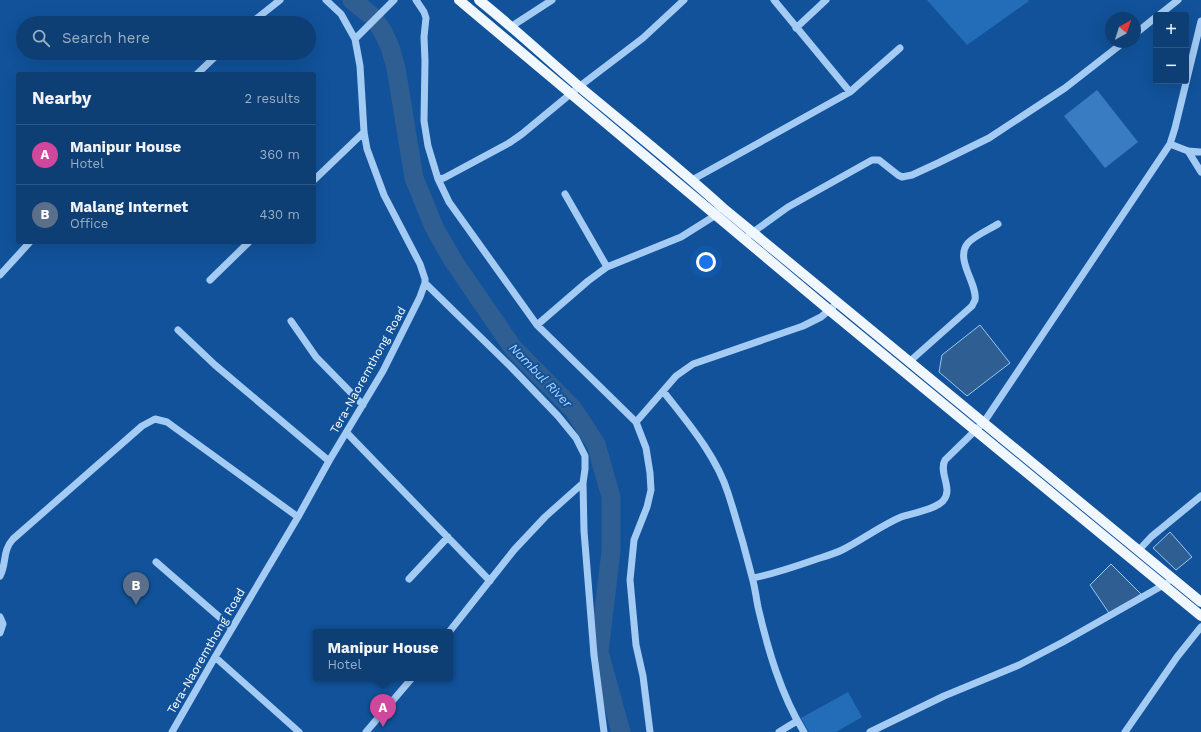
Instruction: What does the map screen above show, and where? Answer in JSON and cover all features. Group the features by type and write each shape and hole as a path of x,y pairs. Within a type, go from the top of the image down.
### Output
{"main road":[{"path":"459,0 829,310 1201,616"},
{"path":"479,0 512,26 723,208 1174,578 1201,602"}],"street":[{"path":"260,16 280,0"},
{"path":"326,0 341,14 355,38 358,47 360,66 364,132 368,149 384,195 420,264 425,279 425,284 511,367 558,416 576,438 585,456 583,483 584,531 594,655 604,732"},
{"path":"355,38 394,0"},
{"path":"416,0 426,18 424,37 424,121 428,146 438,179 448,202 537,325 636,422 646,448 651,490 647,507 634,540 630,580 636,645 643,676 650,732"},
{"path":"512,26 552,0"},
{"path":"438,179 444,178 513,140 537,123 580,86 643,38 684,0"},
{"path":"774,0 850,92"},
{"path":"796,28 826,0"},
{"path":"1163,12 1178,0"},
{"path":"1141,29 1153,19"},
{"path":"753,578 842,551 900,518 927,509 942,502 946,496 947,490 942,469 943,465 955,450 984,422 1170,144 1201,21"},
{"path":"692,180 850,92 900,48"},
{"path":"744,238 788,207 872,160 879,160 902,177 938,163 989,138 1065,88 1116,48"},
{"path":"199,72 212,60"},
{"path":"316,178 364,132"},
{"path":"1170,144 1188,151 1201,152"},
{"path":"1188,151 1201,172"},
{"path":"565,194 607,267"},
{"path":"537,325 607,267 681,237 716,215"},
{"path":"909,362 972,306 975,300 974,291 964,260 965,249 968,243 998,224"},
{"path":"0,275 28,244"},
{"path":"210,280 247,244"},
{"name":"Tera-Naoremthong Road","path":"172,732 215,656 383,371 425,284"},
{"path":"636,422 676,376 693,364 803,326 821,317 838,303"},
{"path":"291,321 316,357 363,405"},
{"path":"178,330 215,366 329,462"},
{"path":"663,391 700,439 728,492 753,578 758,606 776,670 804,732"},
{"path":"0,576 7,547 13,539 142,426 155,419 167,422 298,517"},
{"path":"347,433 490,581"},
{"path":"452,629 514,550 545,517 583,483"},
{"path":"1139,550 1152,537 1201,496"},
{"path":"409,579 448,537"},
{"path":"156,562 232,628"},
{"path":"870,732 944,696 1019,665 1063,642 1174,578"},
{"path":"0,617 3,624 0,633"},
{"path":"1125,732 1177,657 1201,627"},
{"path":"215,656 299,732"},
{"path":"366,732 409,681"},
{"path":"779,732 798,721"}],"shaded area":[{"path":"927,0 1028,0 1029,1 967,45"},
{"path":"980,325 1010,363 967,396 939,372 942,355"},
{"path":"1170,532 1192,557 1176,570 1153,548"},
{"path":"1111,564 1141,594 1111,616 1090,585"},
{"path":"848,692 862,717 836,732 809,732 801,718"}],"building":[{"path":"1097,90 1138,142 1105,168 1064,116"}],"waterway":[{"name":"Nambul River","path":"352,0 373,17 383,32 390,47 396,68 414,178 434,227 454,262 513,348 573,409 596,444 611,497 611,551 599,652 621,732"}],"place":[{"name":"Malang Internet","path":"136,605"},
{"name":"Manipur House","path":"383,727"}]}
